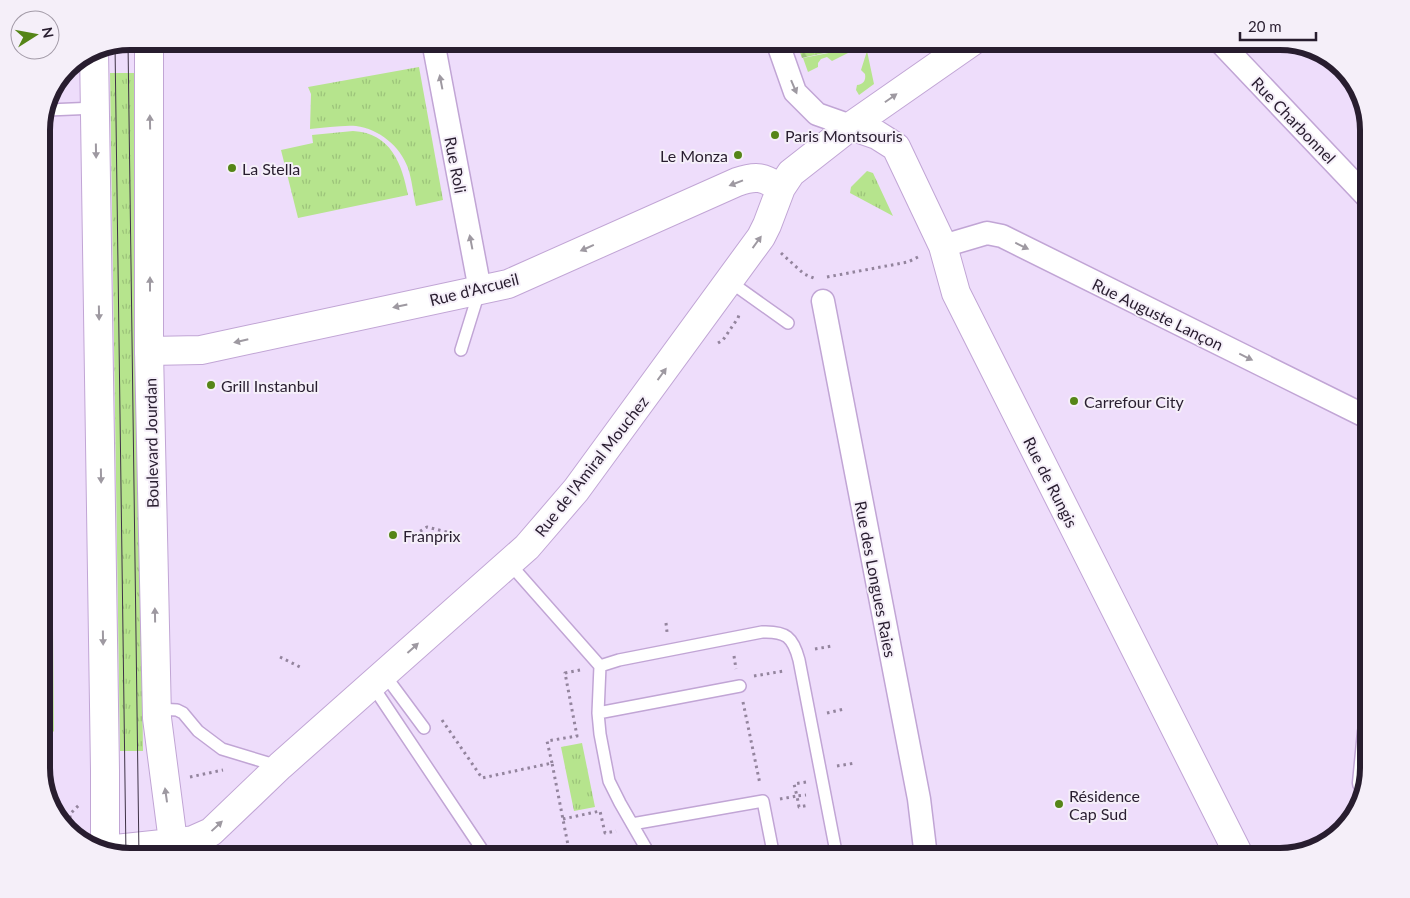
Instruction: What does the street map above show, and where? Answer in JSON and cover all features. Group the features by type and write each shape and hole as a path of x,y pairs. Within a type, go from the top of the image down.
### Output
{"street":[{"name":"Boulevard Jourdan","path":"149,50 149,351 157,708 173,848"},
{"name":"Rue Roli","path":"435,50 480,290"},
{"path":"780,50 795,92 816,114 851,126"},
{"name":"Rue de l'Amiral Mouchez","path":"177,848 211,832 280,766 527,547 576,490 761,237 781,188 791,173 851,126 960,50"},
{"name":"Rue Charbonnel","path":"1228,50 1360,190"},
{"path":"94,58 106,844"},
{"name":"Rue de Rungis","path":"851,126 877,135 896,147 943,246 956,293 1235,848"},
{"name":"Rue d'Arcueil","path":"149,351 201,350 480,290 520,279 737,182 752,177 766,178 781,188"},
{"name":"Rue Auguste Lançon","path":"943,246 987,234 1002,236 1360,414"},
{"name":"Rue des Longues Raies","path":"822,301 919,799 925,848"}],"lane":[{"path":"53,110 96,108"},
{"path":"729,281 788,323"},
{"path":"461,350 480,290"},
{"path":"509,563 600,666 598,712 600,734 610,782 647,848"},
{"path":"600,666 619,660 762,632 775,631 788,637 794,645 835,848"},
{"path":"378,680 424,728"},
{"path":"378,680 481,848"},
{"path":"598,712 739,682"},
{"path":"157,708 177,710 183,713 198,731 222,749 280,766"},
{"path":"632,824 763,801 772,848"}],"path":[{"path":"761,237 804,274 816,279 908,262 943,246"},
{"path":"409,538 427,527 451,533"},
{"path":"730,638 763,801 805,795"},
{"path":"280,657 300,667"},
{"path":"568,844 547,742 577,736 565,673 600,666"},
{"path":"739,682 784,671 786,680"},
{"path":"439,715 482,778 552,764"},
{"path":"806,782 794,784 800,808 809,805 811,814"},
{"path":"563,818 600,811 605,833 616,831"}],"green space":[{"path":"799,50 814,50 815,55 802,58"},
{"path":"814,50 840,50 815,55"},
{"path":"853,50 832,61 827,57 821,59 818,67 808,72 803,58"},
{"path":"867,51 874,84 859,95 856,90 857,85 865,80 865,74 861,70"},
{"path":"419,67 443,200 416,206 408,168 400,153 388,140 373,131 356,126 310,129 311,94 308,87"},
{"path":"110,73 134,73 143,751 120,751"},
{"path":"353,131 377,137 393,152 402,172 408,195 298,218 281,150 313,143 312,135"},
{"path":"867,171 873,173 893,216 850,193 851,187"},
{"path":"50,316 54,731 50,735"},
{"path":"582,743 595,807 574,811 561,747"}],"tram line":[{"path":"128,50 139,848"},
{"path":"115,52 126,848"}],"place":[{"name":"Paris Montsouris","path":"775,135"},
{"name":"Le Monza","path":"738,155"},
{"name":"La Stella","path":"232,168"},
{"name":"Grill Instanbul","path":"211,385"},
{"name":"Carrefour City","path":"1074,401"},
{"name":"Franprix","path":"393,535"},
{"name":"Résidence Cap Sud","path":"1059,804"}]}
